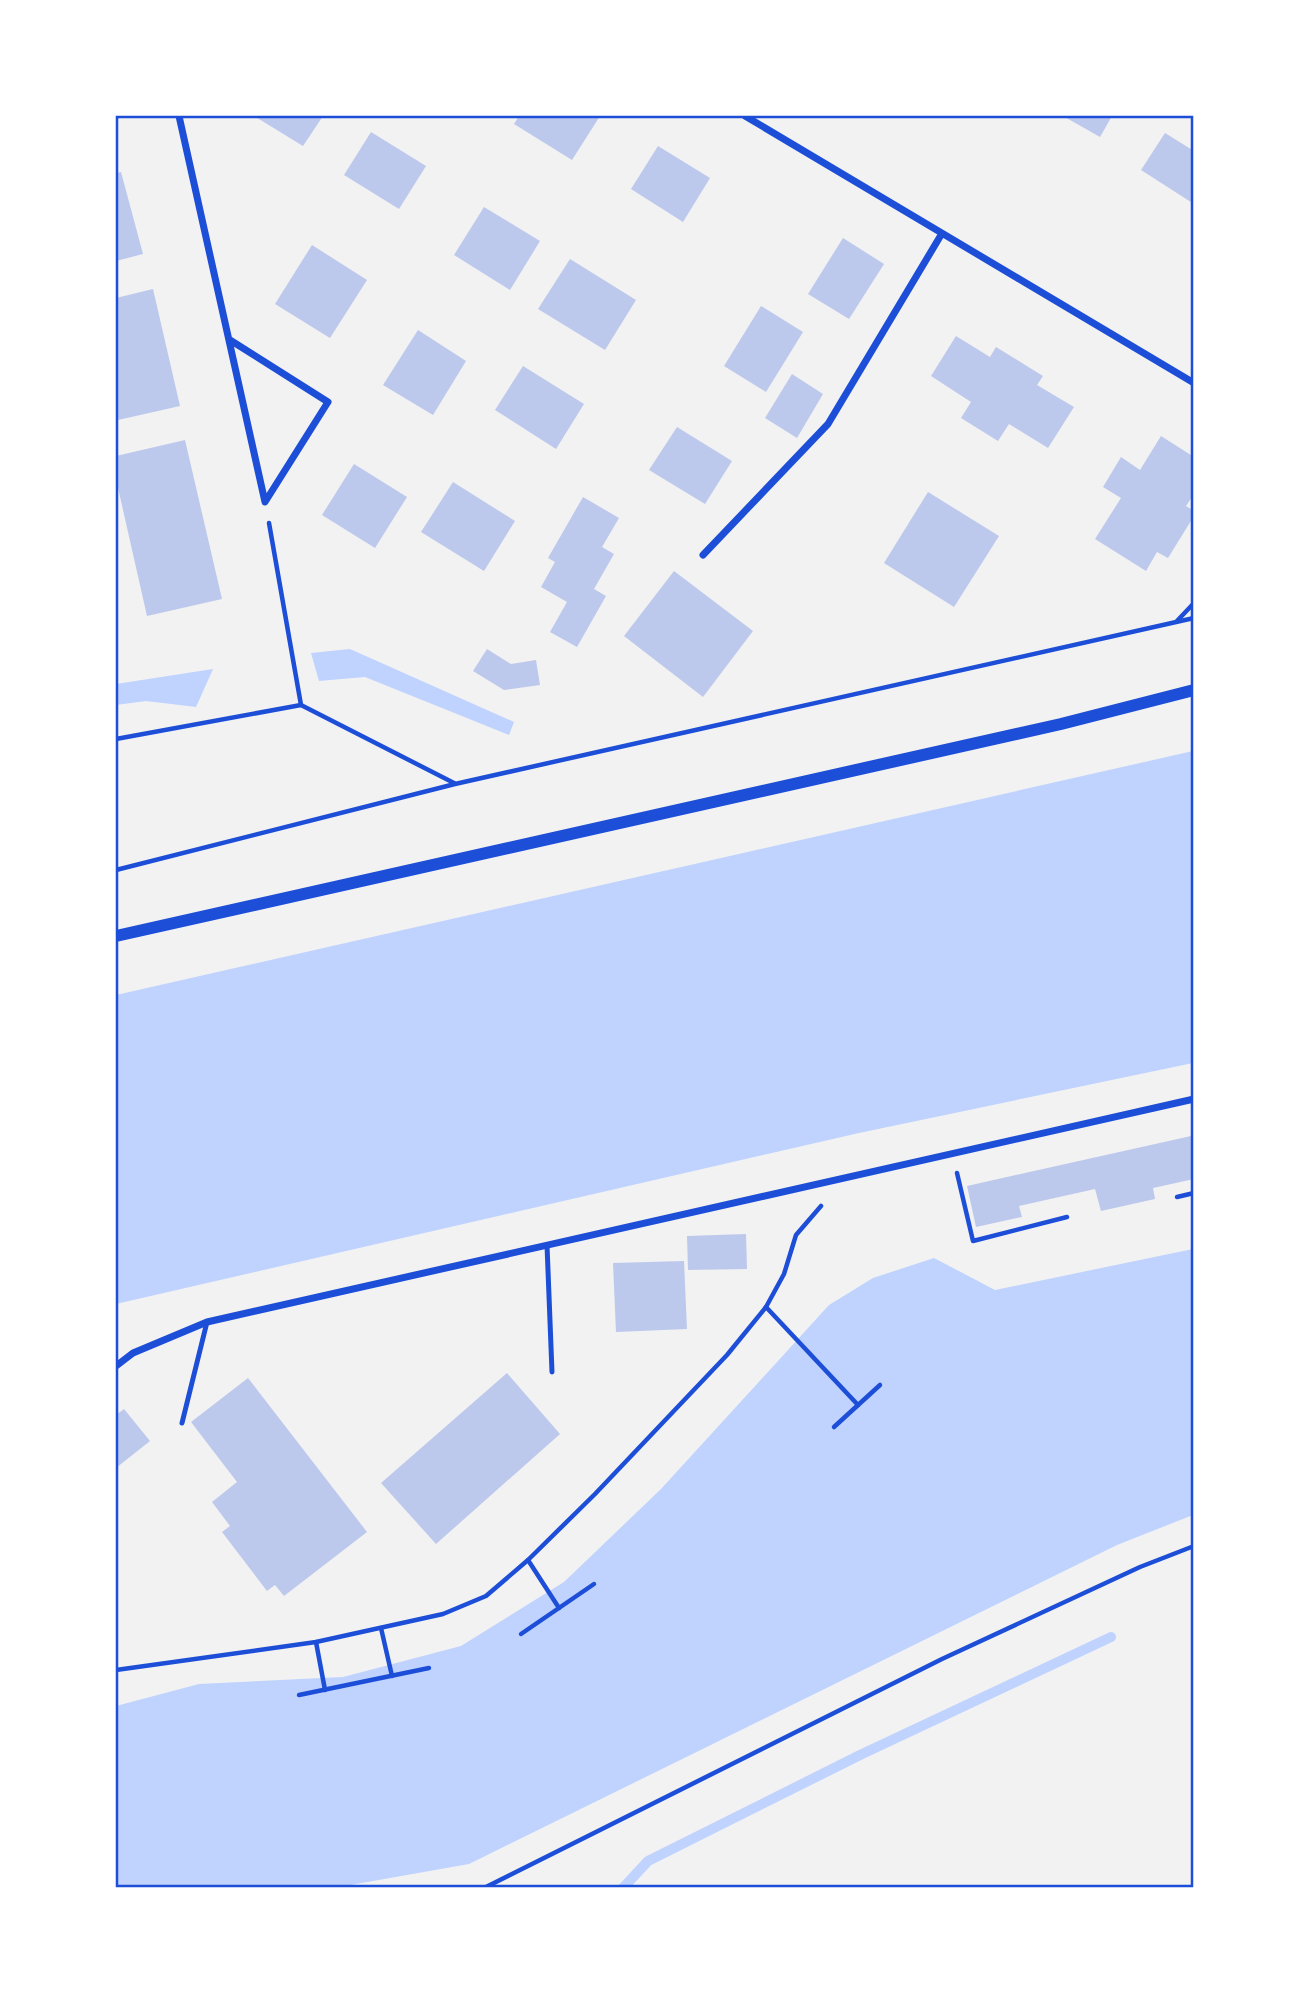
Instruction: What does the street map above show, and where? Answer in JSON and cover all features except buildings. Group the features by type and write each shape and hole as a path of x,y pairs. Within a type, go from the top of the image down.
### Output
{"street":[{"path":"179,116 265,502"},
{"path":"745,116 941,235 1194,383"},
{"path":"703,555 828,424 941,235"},
{"path":"230,340 328,402 265,502"},
{"path":"116,936 1060,724 1194,690"},
{"path":"116,1366 133,1353 208,1322 953,1151 1194,1099"}],"lane":[{"path":"547,1245 552,1372"},
{"path":"182,1423 208,1322"}],"path":[{"path":"265,502 301,705"},
{"path":"1176,622 1194,603"},
{"path":"116,870 455,784 1194,618"},
{"path":"116,738 301,705 455,784"},
{"path":"953,1151 973,1241 1067,1217"},
{"path":"116,1670 316,1642 443,1614 486,1596 528,1560 727,1356 766,1307 784,1274 796,1235 844,1177"},
{"path":"1177,1197 1194,1194"},
{"path":"766,1307 858,1405"},
{"path":"834,1427 880,1385"},
{"path":"484,1888 942,1659 1140,1567 1194,1546"},
{"path":"528,1560 559,1608"},
{"path":"521,1634 594,1584"},
{"path":"382,1628 392,1676"},
{"path":"316,1642 325,1690"},
{"path":"299,1695 429,1668"}],"water":[{"path":"350,649 514,722 509,735 365,677 319,681 311,653"},
{"path":"213,669 196,707 146,701 116,705 116,684"},
{"path":"1193,751 1193,1063 859,1133 116,1304 116,995"},
{"path":"1193,1249 1193,1515 1117,1545 469,1864 339,1887 116,1888 116,1706 199,1684 343,1677 461,1646 564,1582 661,1489 829,1305 873,1278 934,1258 995,1290"}],"waterway":[{"path":"623,1888 648,1861 860,1755 1111,1637"}]}
